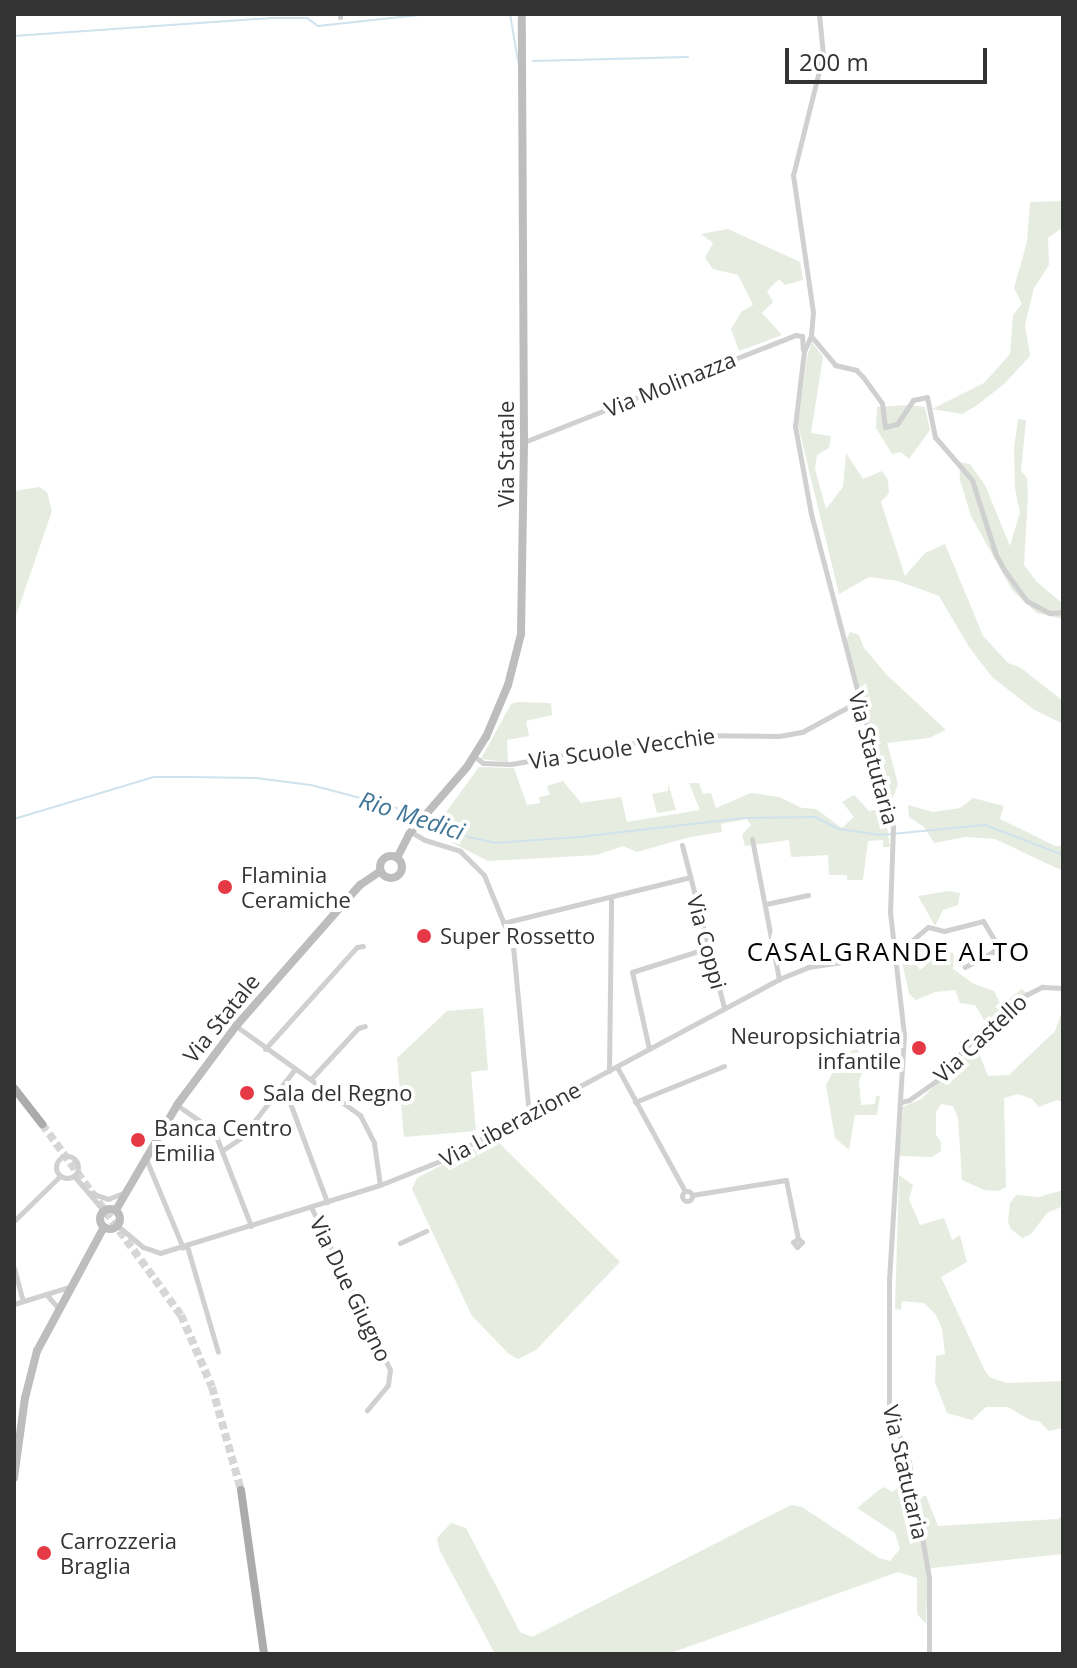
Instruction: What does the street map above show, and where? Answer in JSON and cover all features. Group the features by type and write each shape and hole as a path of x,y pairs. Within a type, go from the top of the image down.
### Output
{"main road":[{"name":"Via Statale","path":"397,858 414,828 474,756 501,707 521,634 524,442 522,14"},
{"name":"Via Statale","path":"116,1210 177,1105 236,1026 360,885 381,871 385,858 397,858"},
{"name":"Via Statale","path":"381,871 389,878 398,875 402,866 397,858"},
{"path":"14,1088 42,1124"},
{"path":"116,1210 121,1217 118,1226 104,1227 100,1219 104,1211 116,1210"},
{"path":"14,1478 25,1398 37,1351 104,1227"},
{"path":"241,1490 264,1654"}],"street":[{"name":"Via Statutaria","path":"819,14 823,55 793,175 813,312 811,336 804,351 795,426 811,514 894,829 890,912 904,1033 889,1279 889,1407 909,1462 929,1578 929,1654"},
{"name":"Via Molinazza","path":"524,442 795,335 802,336 804,351"},
{"path":"811,336 835,365 856,370 863,377 882,403 885,427 897,424 913,400 927,397 935,437 972,480 996,555 1005,571 1027,601 1050,613 1063,612"},
{"name":"Via Scuole Vecchie","path":"474,756 483,763 511,764 681,735 732,733 779,736 802,732 859,701"},
{"path":"414,828 425,840 454,848 477,866 514,950 529,1114"},
{"path":"752,839 779,979"},
{"name":"Via Coppi","path":"682,845 724,1007"},
{"name":"Via Coppi","path":"503,923 611,900 690,877"},
{"path":"766,904 808,895"},
{"path":"609,1071 611,900"},
{"path":"896,954 928,927 944,931 983,921 997,944 993,952 965,967"},
{"path":"265,1049 357,947 363,946"},
{"path":"649,1049 632,972 708,948"},
{"name":"Via Liberazione","path":"118,1226 155,1253 185,1247 380,1185 440,1161 779,979 808,967 896,954"},
{"name":"Via Castello","path":"901,1102 909,1100 936,1081 980,1032 1020,998 1042,987 1063,988"},
{"path":"236,1026 265,1049 348,1103 365,1122 374,1143 380,1185"},
{"path":"311,1079 358,1028 365,1026"},
{"path":"635,1102 724,1066"},
{"path":"617,1067 685,1191 692,1195 786,1180 798,1239"},
{"path":"223,1150 242,1137 295,1069"},
{"path":"284,1087 327,1202"},
{"path":"177,1105 211,1127 223,1150 251,1226"},
{"path":"60,1176 57,1163 69,1157 78,1166 74,1176"},
{"path":"145,1158 155,1174 185,1247 218,1352"},
{"path":"14,1221 60,1176 74,1176 104,1211"},
{"path":"88,1191 108,1199 126,1191"},
{"name":"Via Due Giugno","path":"311,1207 390,1370 388,1385 367,1410"},
{"path":"400,1243 426,1231"},
{"path":"14,1268 23,1301"},
{"path":"14,1304 69,1287"},
{"path":"45,1294 58,1308"},
{"path":"14,1399 25,1398"}],"shaded area":[{"path":"1063,201 1063,227 1048,238 1049,265 1034,288 1025,325 1030,356 1004,384 962,414 932,409 984,383 1010,354 1013,315 1022,304 1014,288 1027,242 1030,202"},
{"path":"728,229 800,262 803,280 785,285 779,279 767,291 773,302 762,313 782,335 739,351 731,329 742,311 753,305 738,275 713,269 705,258 713,243 701,234"},
{"path":"812,342 823,357 811,433 831,436 829,448 817,455 815,469 826,509 843,487 846,453 863,479 882,471 888,480 889,493 881,502 905,576 925,553 945,544 983,636 1008,663 1021,668 1063,701 1063,724 1033,709 992,677 969,647 939,596 898,581 869,577 839,594 798,425 807,357"},
{"path":"877,407 925,407 930,430 909,459 901,452 892,454 876,428"},
{"path":"1018,419 1026,420 1021,471 1027,478 1028,496 1024,565 1037,582 1063,604 1063,619 1037,613 1012,590 971,516 960,480 959,462 970,464 985,485 1010,546 1020,512 1015,489 1014,448"},
{"path":"39,487 47,492 52,511 14,621 14,491"},
{"path":"850,632 859,635 864,648 887,675 946,730 929,738 887,743 898,784 891,802 846,640"},
{"path":"551,703 552,715 526,721 529,736 507,740 508,762 481,759 511,704"},
{"path":"479,767 514,768 527,805 540,803 539,797 550,795 547,786 563,781 581,803 621,797 627,822 700,810 689,783 699,783 703,794 711,793 716,808 751,793 779,797 802,808 816,809 842,828 854,817 842,802 854,795 869,811 884,808 890,847 883,847 883,840 868,841 863,880 847,880 847,875 829,875 828,855 791,857 789,840 745,846 742,835 751,825 747,819 721,824 722,832 690,837 637,852 623,846 596,855 488,861 427,830 444,815"},
{"path":"668,783 676,810 657,813 652,794 668,791"},
{"path":"973,798 1004,806 1000,819 1055,846 1063,846 1063,871 995,839 965,837 934,843 924,827 909,817 908,805 933,812 960,808"},
{"path":"949,891 960,893 958,905 943,910 935,926 918,896"},
{"path":"944,949 954,954 953,969 974,984 994,991 1001,1005 1022,989 1027,993 987,1025 975,1005 960,1003 955,990 935,992 916,1000 909,994 902,961 907,953 920,970"},
{"path":"483,1008 488,1070 471,1072 476,1131 404,1137 397,1058 447,1011"},
{"path":"1063,1008 1063,1102 1057,1100 1039,1107 1032,1099 1018,1094 1004,1098 1006,1187 998,1191 984,1190 962,1180 958,1118 953,1106 941,1104 936,1112 936,1135 941,1142 941,1151 932,1157 899,1156 903,1107 921,1099 976,1046 988,1076 1009,1075 1055,1031"},
{"path":"857,1049 866,1063 859,1081 861,1105 875,1104 876,1096 880,1096 877,1115 855,1115 849,1150 835,1138 826,1085 843,1054"},
{"path":"494,1138 620,1262 536,1350 518,1359 509,1354 472,1316 412,1189 417,1178"},
{"path":"899,1175 913,1185 909,1199 920,1225 944,1218 952,1240 960,1235 967,1262 941,1277 985,1371 991,1378 1007,1383 1063,1381 1063,1428 1049,1431 1039,1421 1030,1420 1008,1407 986,1407 972,1420 947,1413 935,1382 936,1356 945,1354 942,1329 936,1315 924,1303 902,1301 901,1310 895,1309"},
{"path":"1063,1190 1063,1206 1047,1213 1031,1234 1022,1238 1011,1229 1008,1222 1010,1203 1016,1195 1039,1197"},
{"path":"906,1477 913,1497 926,1496 938,1526 1058,1519 1063,1514 1063,1554 932,1568 928,1572 926,1624 917,1614 917,1578 898,1572 668,1654 495,1654 439,1549 437,1538 451,1523 466,1528 520,1632 532,1637 791,1505 802,1507 879,1558 890,1561 900,1549 895,1533 857,1508 883,1487 893,1492"}],"waterway":[{"path":"14,36 272,18 307,18 318,26 428,14"},
{"path":"510,14 518,61"},
{"path":"533,61 688,57"},
{"name":"Rio Medici","path":"14,819 154,777 256,778 311,785 394,807 421,818"},
{"name":"Rio Medici","path":"427,820 469,837 495,843 579,837 744,818 815,817 839,829 881,835 985,825 1063,855"}],"tunnel":[{"path":"42,1124 181,1315 212,1387 241,1490"}],"place":[{"name":"Flaminia Ceramiche","path":"225,887"},
{"name":"Super Rossetto","path":"424,936"},
{"name":"Neuropsichiatria infantile","path":"919,1048"},
{"name":"Sala del Regno","path":"247,1093"},
{"name":"Banca Centro Emilia","path":"138,1140"},
{"name":"Carrozzeria Braglia","path":"44,1553"}],"district":[{"name":"CASALGRANDE ALTO","path":"889,952"}]}
